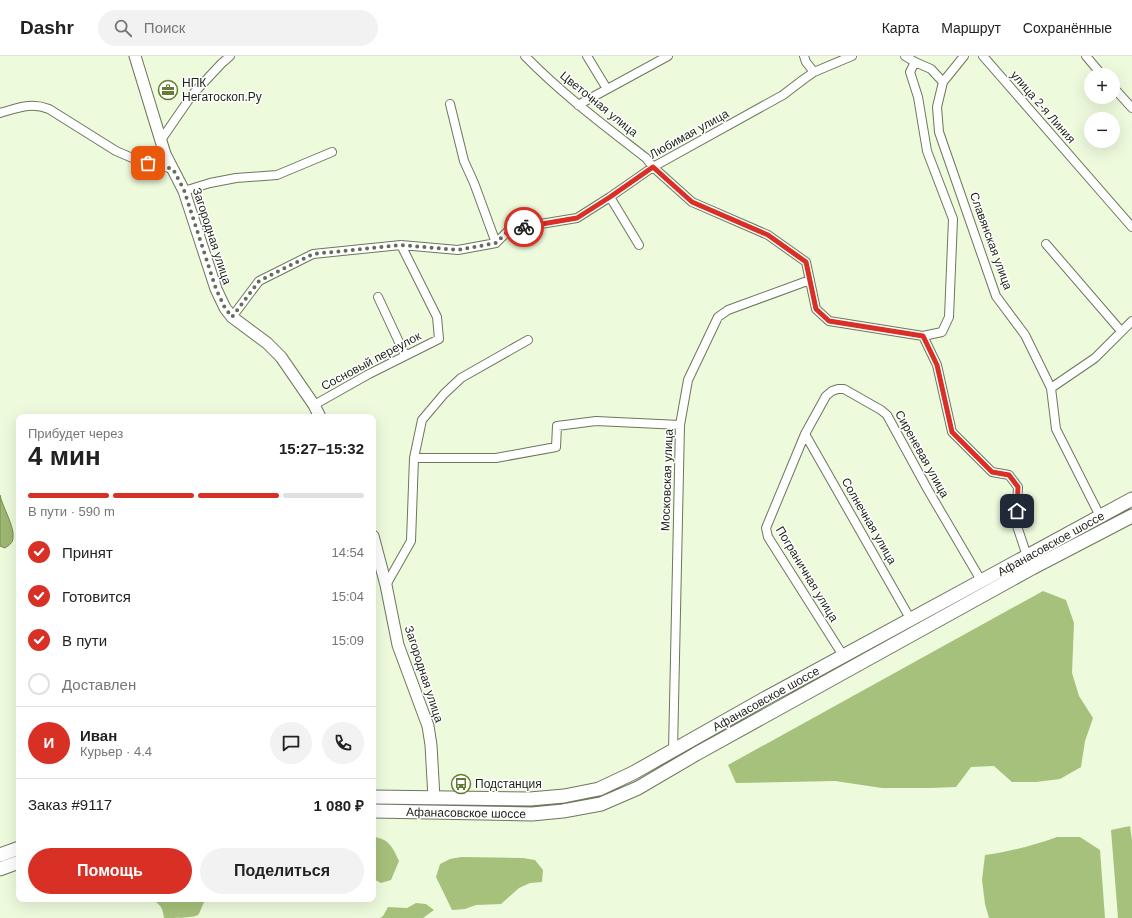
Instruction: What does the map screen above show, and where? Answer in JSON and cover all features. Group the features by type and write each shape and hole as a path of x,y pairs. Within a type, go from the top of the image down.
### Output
{"main road":[{"name":"Афанасовское шоссе","path":"376,797 530,799 564,796 599,789 633,773 764,699 982,582 1132,499"},
{"name":"Афанасовское шоссе","path":"376,811 532,814 564,811 601,804 638,788 703,750 1025,572 1132,516"},
{"path":"0,855 16,849"},
{"path":"0,869 16,863"}],"street":[{"name":"Загородная улица","path":"135,56 165,154 184,190 216,289 225,308 232,317 267,343 281,357 318,414"},
{"path":"161,140 192,95 230,56"},
{"name":"Цветочная улица","path":"525,56 534,66 578,105 646,158 653,167 692,202 768,235 806,262 816,309 829,321 923,336"},
{"path":"587,56 607,89"},
{"path":"578,105 668,56"},
{"path":"804,56 806,62 814,72"},
{"name":"Любимая улица","path":"496,243 510,229 577,218 653,167 783,95 814,72 852,56"},
{"path":"905,56 931,69 943,82"},
{"name":"Славянская улица","path":"964,56 943,82 937,107 939,132 996,296 1025,334 1052,388 1056,429 1100,516"},
{"name":"улица 2-я Линия","path":"982,56 1132,227"},
{"path":"1086,56 1096,68"},
{"path":"915,62 910,72 918,97 927,151 954,219 949,317 942,332 923,336 937,365 952,432 992,472 1009,475 1018,487 1016,523 1027,556"},
{"path":"1120,95 1132,108"},
{"path":"232,317 259,281 313,254 401,245 458,250 496,243 474,183 464,161 450,104"},
{"path":"0,113 23,106 42,106 116,151 137,160 173,169"},
{"path":"184,190 236,178 277,176 332,152"},
{"path":"610,197 639,244"},
{"path":"1046,244 1120,331"},
{"name":"Сосновый переулок","path":"314,405 369,374 439,339 437,317 401,245"},
{"name":"Московская улица","path":"673,751 680,425 688,380 718,317 728,310 810,280"},
{"path":"378,298 405,356"},
{"path":"1052,388 1095,358 1120,331 1132,321"},
{"path":"386,585 411,541 414,458 422,420 444,394 461,378 528,340"},
{"name":"Сиреневая улица","path":"805,434 826,396 832,391 838,389 844,390 885,412 928,490 982,582"},
{"path":"414,458 496,458 556,447 557,426 596,421 680,425"},
{"name":"Солнечная улица","path":"805,434 911,620"},
{"name":"Пограничная улица","path":"805,434 766,524 766,532 844,657"},
{"name":"Загородная улица","path":"376,547 386,585 398,645 428,726 431,745 434,798"}],"shaded area":[{"path":"0,495 13,533 12,541 5,548 0,546"},
{"path":"1043,591 1066,600 1074,623 1072,673 1079,696 1093,718 1085,741 1081,767 1060,779 1036,782 1012,782 994,766 971,767 956,787 882,788 835,781 736,783 728,765"},
{"path":"1130,826 1132,840 1132,918 1118,918 1111,830"},
{"path":"1057,837 1080,837 1100,850 1105,918 989,918 985,904 982,880 985,855 1021,848"},
{"path":"376,838 383,839 389,844 395,851 399,861 391,880 381,883 376,880"},
{"path":"461,857 523,858 535,860 543,870 542,882 530,883 519,888 501,904 476,905 465,909 452,910 436,877 440,864 450,859"},
{"path":"156,902 204,902 198,915 187,917 164,918 163,911"},
{"path":"416,903 426,904 434,910 423,918 380,918 383,916 388,907 407,908"}],"way so far":[{"path":"148,163 173,169 184,190 216,289 225,308 232,317 259,281 313,254 401,245 458,250 496,243 510,229 524,227"}],"place":[{"name":"НПК Негатоскоп.Ру","path":"168,90"},
{"name":"Подстанция","path":"461,784"}],"route":[{"path":"524,227 577,218 653,167 692,202 768,235 806,262 816,309 829,321 923,336 937,365 952,432 992,472 1009,475 1018,487 1017,511"}]}
